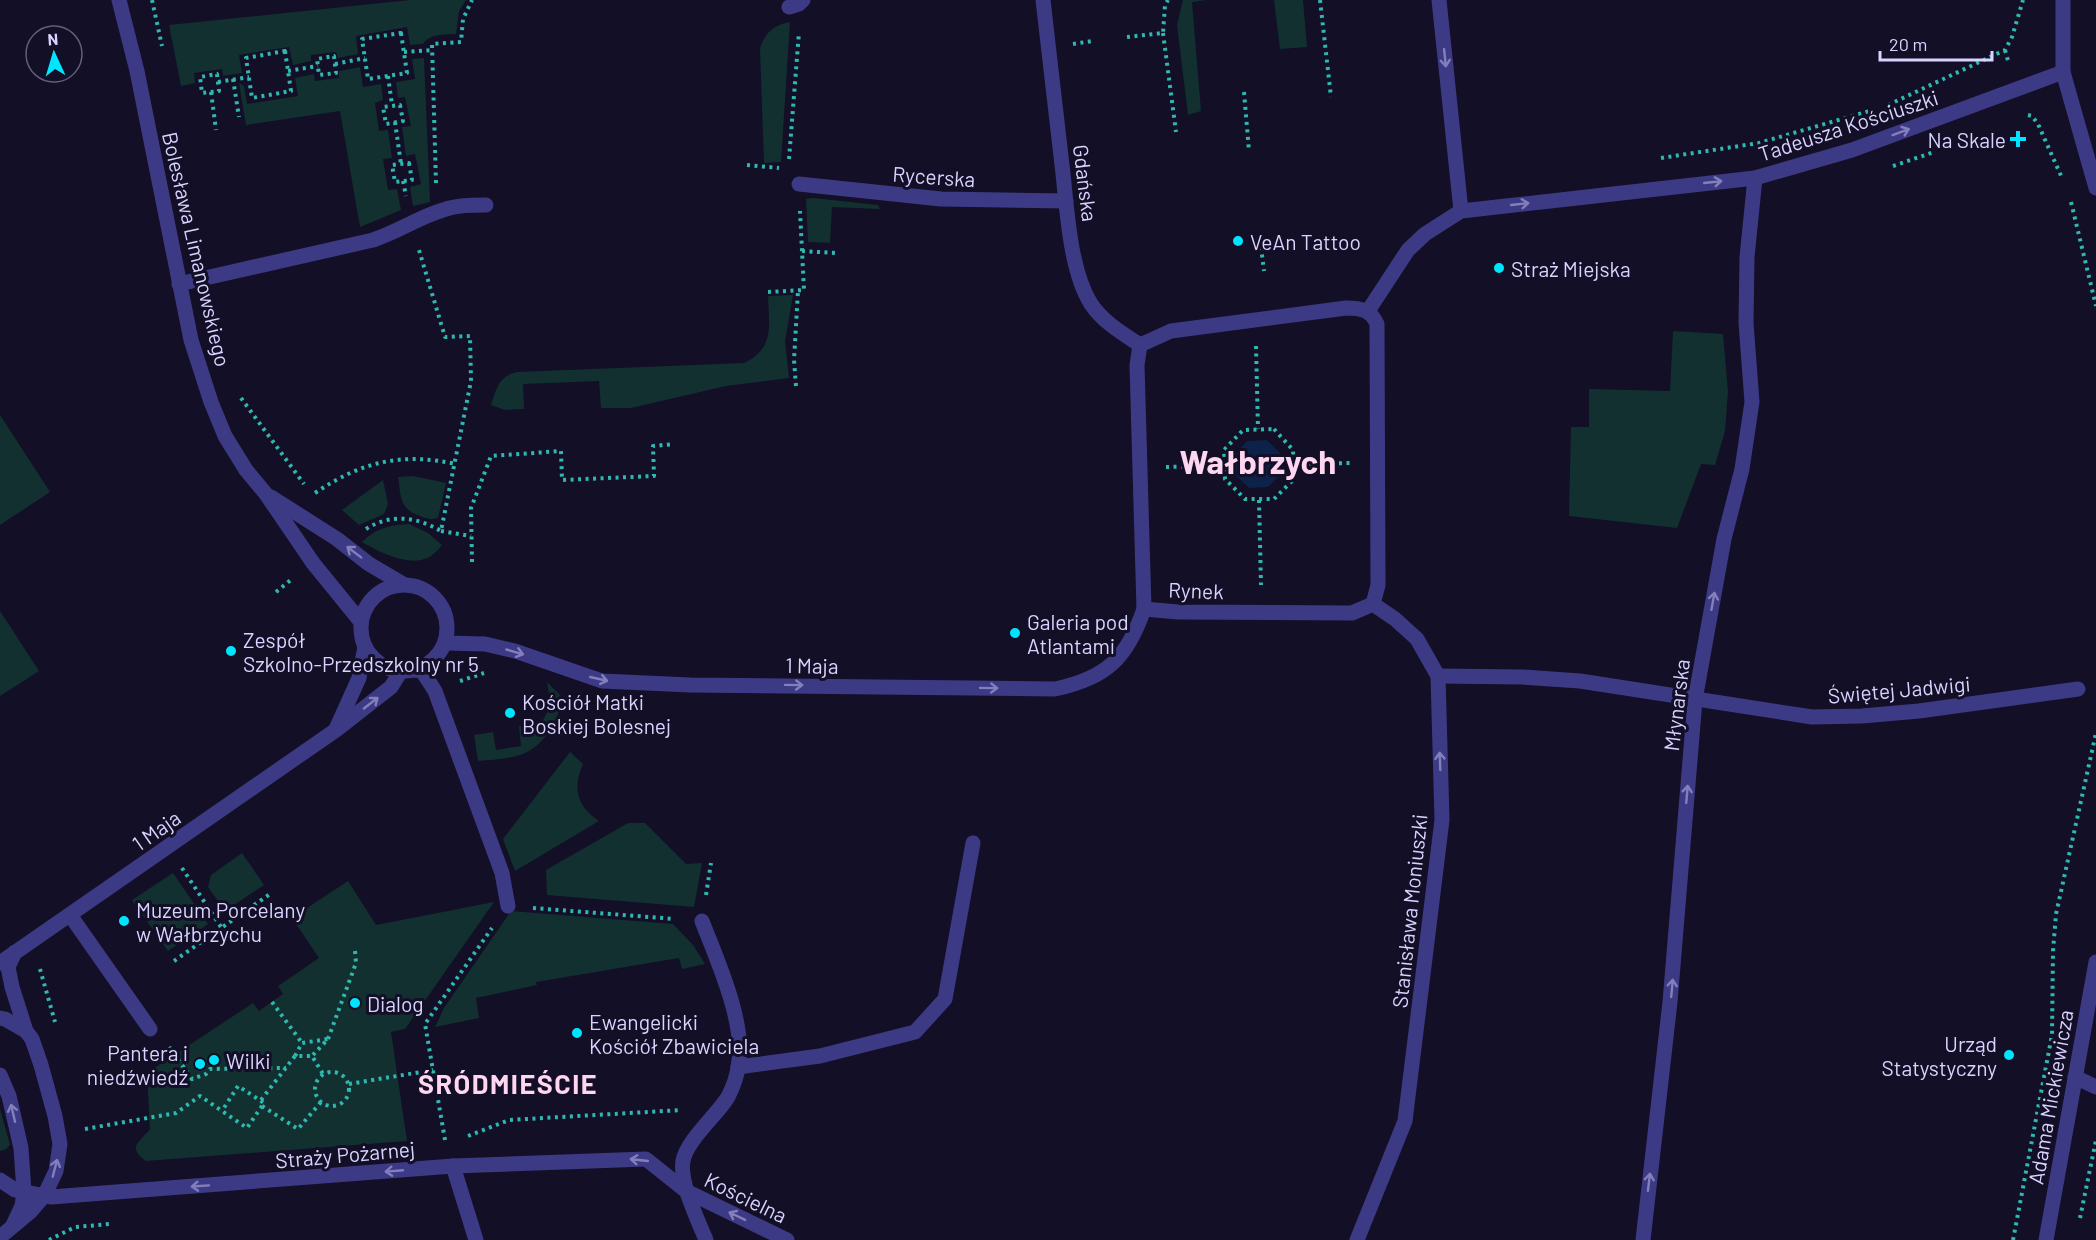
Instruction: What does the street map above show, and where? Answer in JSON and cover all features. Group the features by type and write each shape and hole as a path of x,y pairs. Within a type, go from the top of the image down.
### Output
{"street":[{"name":"Bolesława Limanowskiego","path":"119,0 137,71 191,340 225,436 246,470 266,494 313,563 361,622"},
{"name":"Gdańska","path":"1043,0 1073,254 1080,280 1091,303 1104,320 1140,345"},
{"path":"1368,311 1408,250 1425,234 1461,211 1439,0"},
{"path":"2063,0 2063,72 2096,188"},
{"name":"Tadeusza Kościuszki","path":"1461,211 1755,178 1852,150 2063,72"},
{"name":"Młynarska","path":"1643,1240 1671,1002 1695,700 1724,540 1742,469 1752,402 1746,323 1747,257 1755,178"},
{"name":"Rycerska","path":"799,184 941,199 1066,201"},
{"path":"179,284 374,240 437,212 460,206 486,205"},
{"path":"1140,345 1171,331 1346,308 1368,311 1374,316 1377,324 1378,585 1373,604"},
{"name":"Rynek","path":"1140,345 1137,364 1144,609 1178,612 1352,613 1373,604"},
{"name":"Bolesława Limanowskiego","path":"266,494 337,539 369,564 403,584"},
{"path":"408,671 434,660 445,643 448,626 444,609 434,596 419,587 403,584 387,588 368,604 361,622 361,635 365,647 374,659 387,668 408,671 422,672 435,691 502,873 508,906"},
{"name":"Stanisława Moniuszki","path":"1357,1240 1405,1121 1442,820 1438,676 1417,639 1395,619 1373,604"},
{"name":"1 Maja","path":"445,643 485,644 515,651 602,681 690,685 1055,689 1090,679 1117,660 1136,634 1144,609"},
{"path":"336,730 359,678 365,647"},
{"name":"1 Maja","path":"6,965 70,915 336,730 408,671"},
{"name":"Świętej Jadwigi","path":"1438,676 1522,677 1580,681 1812,717 1862,716 1918,711 2078,688"},
{"path":"738,1067 820,1056 915,1032 945,999 973,843"},
{"path":"70,915 150,1029"},
{"path":"702,921 724,978 740,1040 738,1067 729,1096 694,1139 683,1161 686,1191 706,1240"},
{"name":"Adama Mickiewicza","path":"2046,1240 2096,962"},
{"path":"5,1234 44,1196 56,1171 60,1144 41,1065 32,1039 26,1031 6,965"},
{"path":"0,1018 26,1031"},
{"path":"0,1075 9,1096 21,1148 24,1192 22,1206 5,1234"},
{"path":"2075,1077 2096,1087"},
{"name":"Straży Pożarnej","path":"0,1180 15,1190 44,1196 453,1166 646,1159 686,1191"},
{"path":"453,1166 476,1240"},
{"name":"Kościelna","path":"686,1191 787,1240"}],"path":[{"path":"152,0 163,52"},
{"path":"437,212 432,44 461,42 463,19 472,0"},
{"path":"1168,0 1163,33 1176,132"},
{"path":"1320,0 1331,97"},
{"path":"1654,159 1759,143 1882,108 2005,50 2012,37 2023,0"},
{"path":"789,169 800,22 797,4"},
{"path":"401,33 404,52 407,73 368,79 362,39 401,33"},
{"path":"1126,37 1163,33"},
{"path":"404,52 432,50"},
{"path":"2005,50 2026,115 2032,116 2038,124 2064,182"},
{"path":"285,51 291,91 252,98 249,77 246,58 285,51"},
{"path":"334,56 335,64 336,73 319,75 317,58 334,56"},
{"path":"335,64 365,58"},
{"path":"288,71 318,66"},
{"path":"217,74 219,91 211,92 202,93 200,77 217,74"},
{"path":"388,76 392,105"},
{"path":"218,82 249,77"},
{"path":"233,80 239,117"},
{"path":"211,92 216,130"},
{"path":"1244,92 1249,151"},
{"path":"400,105 403,121 395,122 386,124 383,107 400,105"},
{"path":"395,122 401,164"},
{"path":"409,163 412,180 395,182 392,165 401,164 409,163"},
{"path":"2068,192 2096,306"},
{"path":"768,292 804,290 800,204"},
{"path":"411,224 445,337 470,336 471,381 441,531"},
{"path":"1261,247 1264,271"},
{"path":"802,251 835,253"},
{"path":"796,386 794,360 798,291"},
{"path":"1245,346 1267,343"},
{"path":"1256,345 1258,429"},
{"path":"238,393 305,486"},
{"path":"1274,429 1293,450 1293,464 1294,479 1274,499 1245,499 1225,479 1224,450 1243,430 1274,429"},
{"path":"471,562 471,508 491,456 561,451 562,480 654,476 653,446 674,444"},
{"path":"1293,464 1353,464 1353,452"},
{"path":"312,495 342,476 382,462 400,459 434,460 456,464"},
{"path":"1162,467 1224,465"},
{"path":"1259,500 1261,586"},
{"path":"360,533 373,524 397,518 427,522 441,531 471,536"},
{"path":"1250,585 1272,586"},
{"path":"2013,1240 2052,1035 2056,914 2096,733"},
{"path":"705,902 711,863"},
{"path":"190,880 227,936"},
{"path":"174,961 270,894"},
{"path":"453,1141 445,1143 425,1024 508,906 702,921"},
{"path":"295,1056 312,1056 327,1039 356,963 354,951"},
{"path":"272,1002 302,1043"},
{"path":"150,1029 159,1034 192,1079 206,1074 210,1069 286,1068"},
{"path":"302,1043 327,1039"},
{"path":"261,1100 295,1056 302,1043"},
{"path":"312,1056 323,1074"},
{"path":"349,1084 433,1070"},
{"path":"331,1071 345,1077 349,1084 346,1098 341,1103 327,1106 321,1102 315,1091 315,1084 323,1074 331,1071"},
{"path":"127,1121 176,1113 201,1096 222,1111 247,1128 264,1102 238,1086 222,1111"},
{"path":"262,1106 298,1129 321,1102"},
{"path":"461,1138 508,1120 721,1105"},
{"path":"2078,1229 2096,1140"},
{"path":"49,1240 75,1227 110,1224"}],"green space":[{"path":"410,0 466,0 459,11 456,34 438,35 426,40 423,44 410,45 407,27 356,36 358,54 338,58 336,52 311,55 311,61 293,65 289,47 239,55 242,73 223,76 222,69 194,73 195,83 181,86 169,25"},
{"path":"1183,0 1207,0 1192,2 1201,111 1188,115 1177,25"},
{"path":"1274,0 1303,0 1307,47 1280,49"},
{"path":"790,22 781,162 764,163 760,48 764,38 771,30"},
{"path":"424,58 430,202 413,206 410,187 421,184 415,154 406,156 402,127 411,126 405,97 398,98 396,82 415,79 412,59"},
{"path":"360,67 363,87 381,84 383,100 375,103 379,131 388,130 392,158 383,159 388,190 397,189 401,210 360,227 340,111 246,125 239,83 244,86 247,104 298,96 295,78 314,74 315,81 339,78 339,71"},
{"path":"806,199 878,205 880,209 832,207 830,243 808,242"},
{"path":"793,295 785,341 789,378 726,386 631,408 601,408 599,381 523,384 524,409 505,410 491,405 502,380 517,372 744,363 761,350 768,335 768,296"},
{"path":"1673,331 1723,334 1728,391 1725,431 1715,465 1701,464 1677,528 1569,516 1571,427 1589,427 1589,389 1670,391"},
{"path":"0,415 50,492 0,525"},
{"path":"413,476 446,483 438,518 431,519 413,513 402,501 398,477"},
{"path":"383,480 388,504 384,514 359,525 342,510"},
{"path":"409,524 428,533 442,545 431,556 414,561 396,558 362,542 384,528"},
{"path":"0,611 39,671 0,696"},
{"path":"547,682 563,698 553,725 541,741 526,753 517,756 478,761 474,735 493,732 496,750 521,746 519,726 542,722 551,705"},
{"path":"570,752 583,764 577,789 581,803 599,821 515,871 503,839"},
{"path":"628,823 645,823 686,864 702,863 694,907 547,895 546,870"},
{"path":"242,853 264,885 225,911 208,887 211,875"},
{"path":"173,873 208,924 168,951 132,900"},
{"path":"348,881 376,925 494,902 405,1029 391,1032 407,1141 146,1161 136,1148 150,1129 147,1073 253,1003 259,1011 283,994 278,986 319,958 292,918"},
{"path":"511,911 673,924 693,945 705,964 682,969 679,958 536,982 537,985 476,998 479,1018 435,1027 444,1008"},
{"path":"0,1109 10,1145 0,1151"}],"water":[{"path":"1267,440 1281,454 1282,473 1268,487 1249,488 1235,475 1234,455 1247,441"}],"place":[{"name":"Na Skale","path":"2018,139"},
{"name":"VeAn Tattoo","path":"1238,241"},
{"name":"Straż Miejska","path":"1499,268"},
{"name":"Galeria pod Atlantami","path":"1015,633"},
{"name":"Zespół Szkolno-Przedszkolny nr 5","path":"231,651"},
{"name":"Kościół Matki Boskiej Bolesnej","path":"510,713"},
{"name":"Muzeum Porcelany w Wałbrzychu","path":"124,921"},
{"name":"Dialog","path":"355,1003"},
{"name":"Ewangelicki Kościół Zbawiciela","path":"577,1033"},
{"name":"Urząd Statystyczny","path":"2009,1055"},
{"name":"Wilki","path":"214,1060"},
{"name":"Pantera i niedźwiedź","path":"200,1064"}],"district":[{"name":"Wałbrzych","path":"1258,461"},
{"name":"ŚRÓDMIEŚCIE","path":"508,1083"}]}
